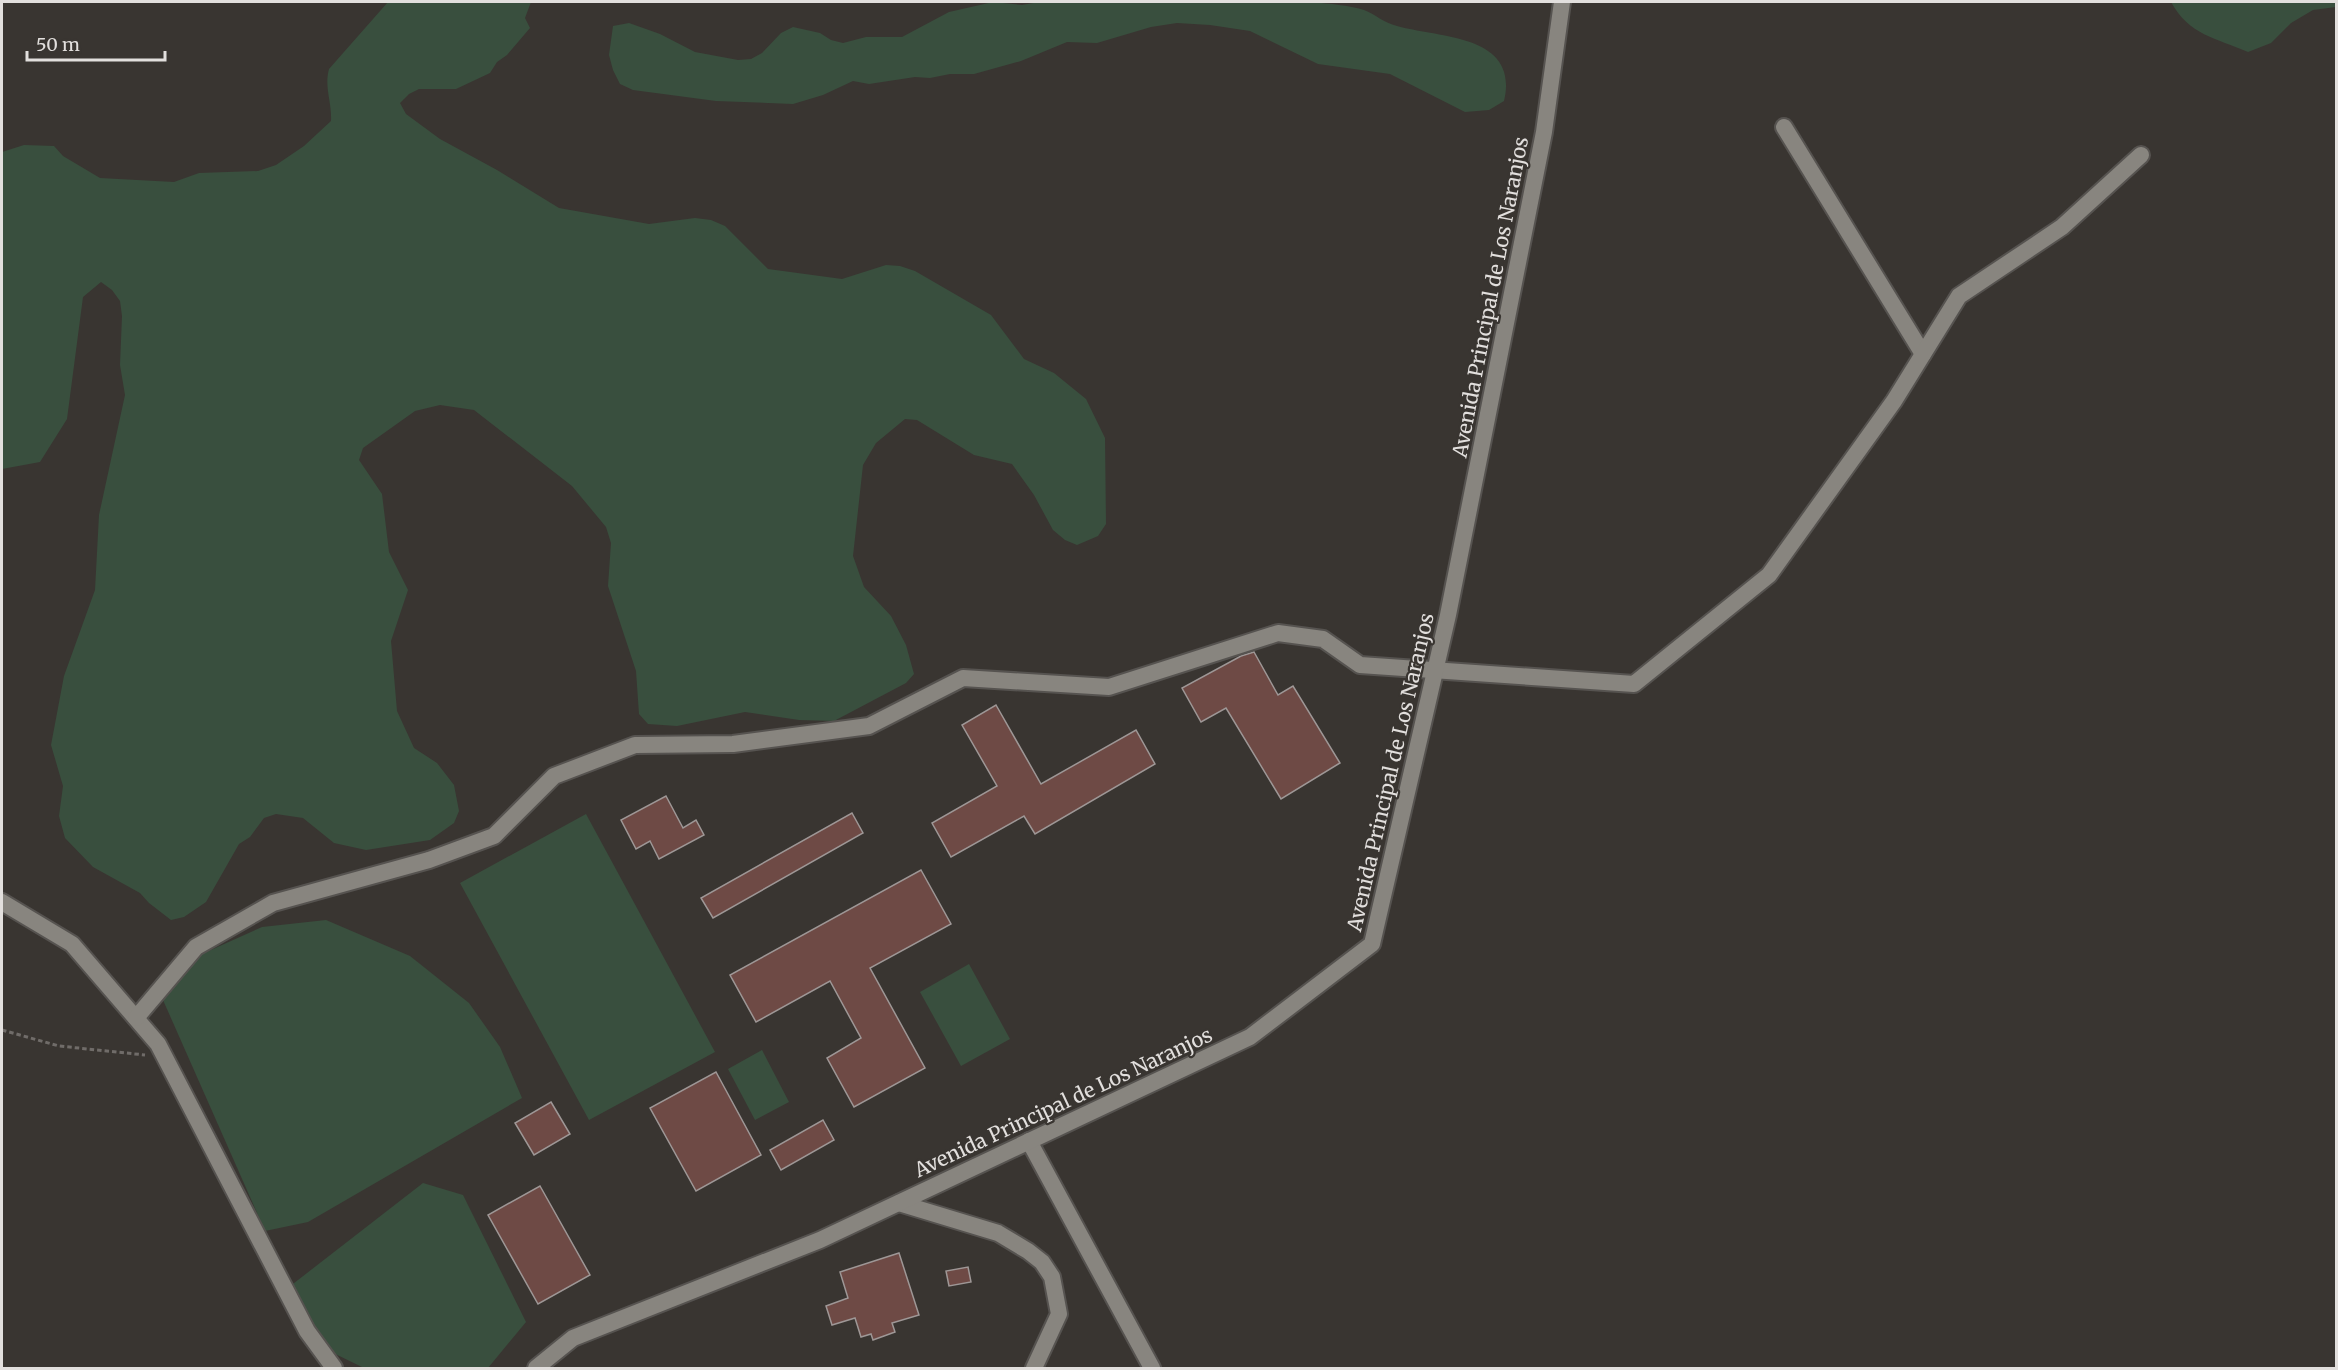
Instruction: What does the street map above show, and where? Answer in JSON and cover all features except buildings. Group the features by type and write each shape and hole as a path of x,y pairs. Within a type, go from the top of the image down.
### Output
{"street":[{"name":"Avenida Principal de Los Naranjos","path":"536,1368 573,1338 820,1240 1250,1037 1372,944 1448,615 1544,132 1562,2"},
{"path":"1784,127 1923,354"},
{"path":"136,1018 196,947 273,903 429,860 494,836 554,776 635,745 733,744 870,726 963,678 1109,687 1278,633 1323,639 1360,664 1435,672 1634,684 1769,575 1894,401 1959,296 2062,227 2141,155"},
{"path":"2,902 72,944 158,1044 307,1331 334,1368"},
{"path":"1029,1141 1152,1368"},
{"path":"899,1203 998,1233 1042,1262 1054,1284 1059,1314 1035,1368"}],"path":[{"path":"2,1030 59,1046 165,1057"}],"green space":[{"path":"388,2 531,2 525,18 530,28 507,55 497,62 490,73 456,89 419,89 409,94 400,103 406,114 440,139 559,208 649,224 695,218 711,220 725,226 768,269 842,279 886,265 900,266 915,271 991,315 1024,359 1054,373 1086,399 1105,438 1106,524 1098,536 1077,545 1065,540 1053,530 1034,495 1012,464 974,455 917,420 905,419 876,443 863,465 853,556 864,587 891,616 906,645 914,674 906,683 834,721 799,720 745,712 677,726 648,724 639,714 636,671 608,586 611,543 606,527 572,486 474,410 440,405 415,411 363,448 359,460 382,494 389,552 408,590 391,641 397,711 414,748 437,763 454,785 459,811 454,823 430,840 366,850 334,843 303,818 276,814 264,818 250,837 239,844 206,902 184,917 171,920 140,893 93,867 65,838 59,816 63,786 51,745 64,676 95,590 99,515 125,395 120,365 122,316 120,301 112,290 101,282 83,297 67,419 40,462 2,469 2,152 24,145 54,146 63,156 100,178 174,182 199,173 258,171 276,165 304,146 331,121 327,82 329,69"},
{"path":"993,2 1022,5 1039,2 1313,2 1352,7 1364,10 1392,25 1454,37 1488,51 1500,63 1506,79 1504,101 1489,110 1465,112 1390,74 1318,64 1250,31 1177,23 1151,27 1097,43 1067,42 1021,61 974,74 915,77 869,84 853,81 823,95 793,104 716,101 633,90 620,84 609,55 613,26 629,23 660,34 695,52 738,60 751,59 762,53 781,33 793,27 820,33 831,40 843,43 866,37 902,37 949,12"},
{"path":"2171,2 2336,2 2336,7 2313,10 2291,23 2271,43 2248,52 2195,29 2178,13"},
{"path":"586,814 715,1052 589,1120 460,883"},
{"path":"326,920 410,956 469,1003 500,1047 522,1098 308,1222 265,1231 163,1000 193,958 262,927"},
{"path":"969,964 1010,1039 961,1066 920,992"},
{"path":"762,1050 789,1102 755,1120 728,1069"},
{"path":"423,1183 463,1195 526,1322 488,1368 364,1368 323,1348 289,1287"}]}
